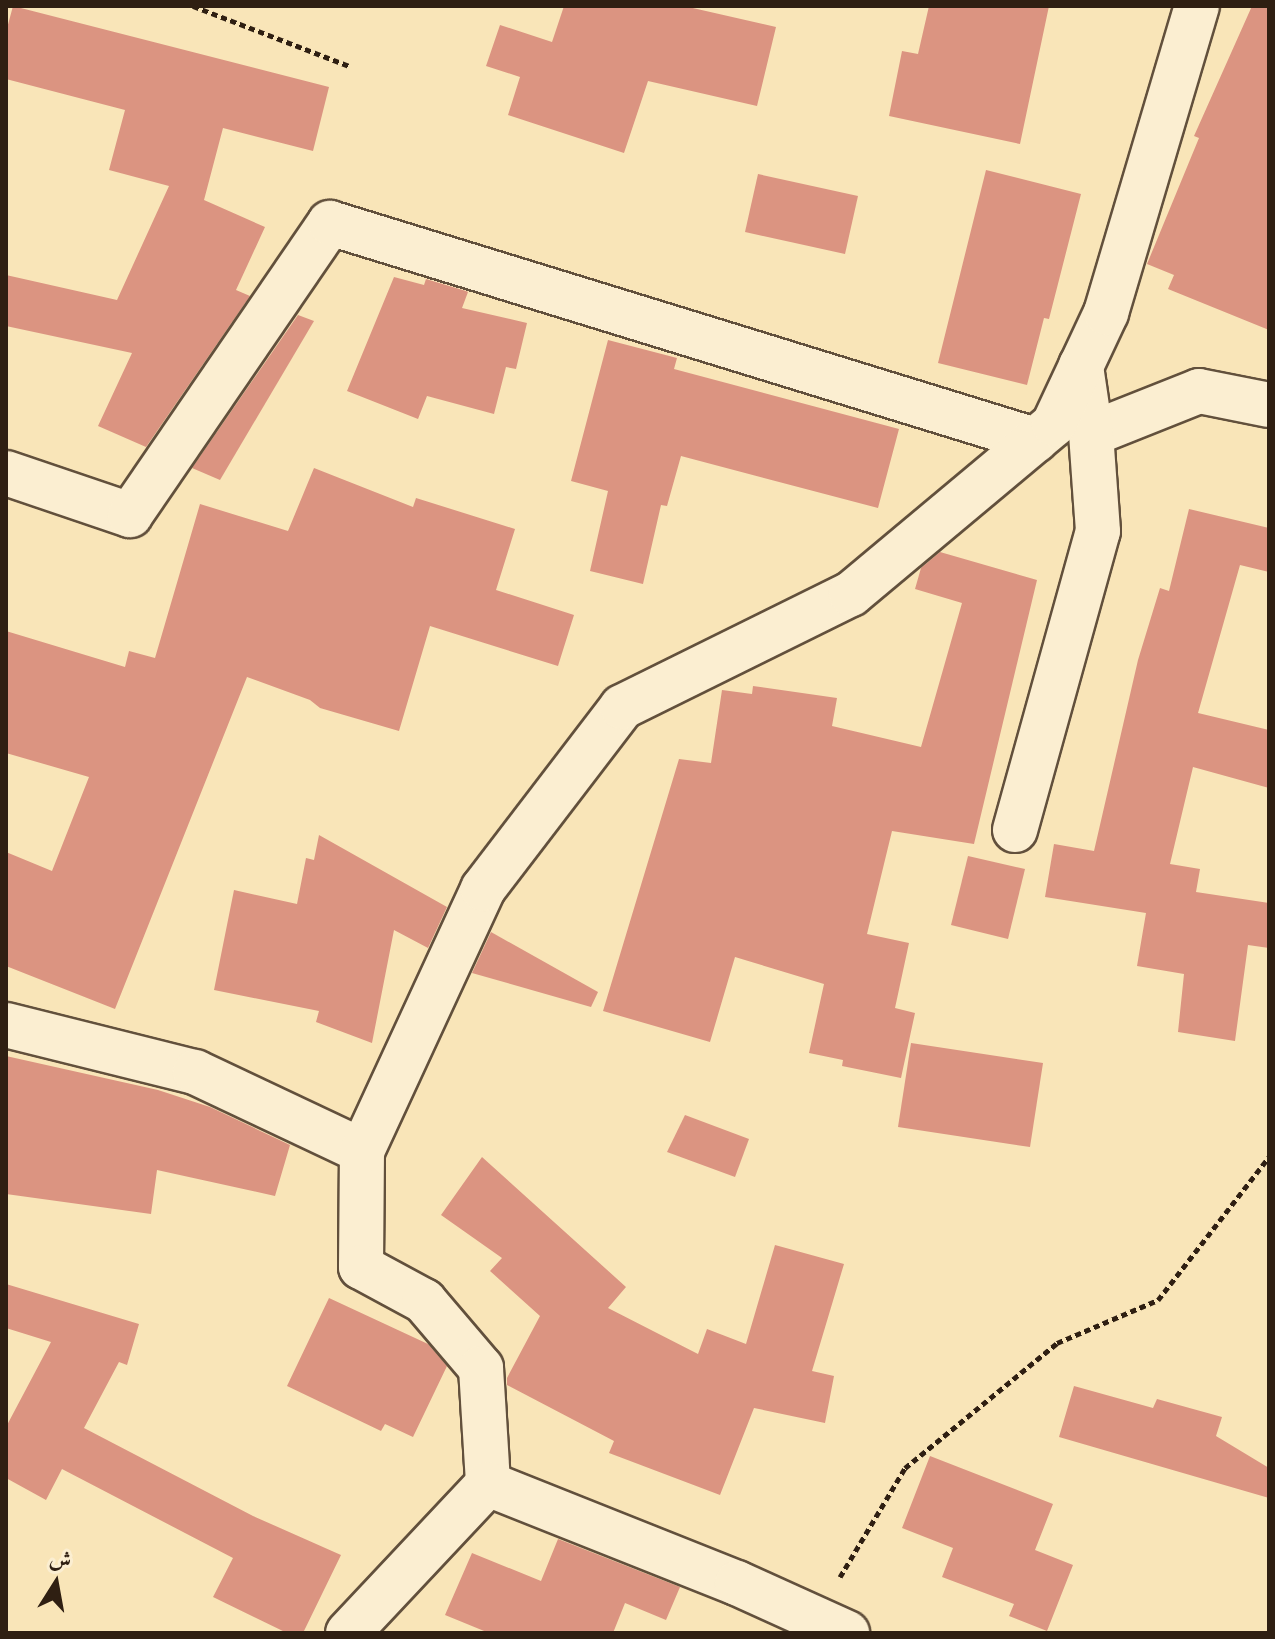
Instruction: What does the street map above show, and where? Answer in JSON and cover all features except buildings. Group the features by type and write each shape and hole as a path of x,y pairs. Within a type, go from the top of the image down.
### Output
{"street":[{"path":"348,1633 488,1484 481,1368 424,1301 361,1267 362,1151 483,889 622,707 851,594 1054,424 1106,313 1197,6"},
{"path":"6,473 130,515 330,223 1035,440"},
{"path":"1015,830 1098,531 1091,434 1081,366"},
{"path":"1091,434 1199,391 1269,405"},
{"path":"6,1025 195,1072 362,1151"},
{"path":"488,1484 737,1583 831,1626"}],"path":[{"path":"193,6 349,66"},
{"path":"831,1626 905,1468 1057,1343 1158,1300 1269,1157"}]}
